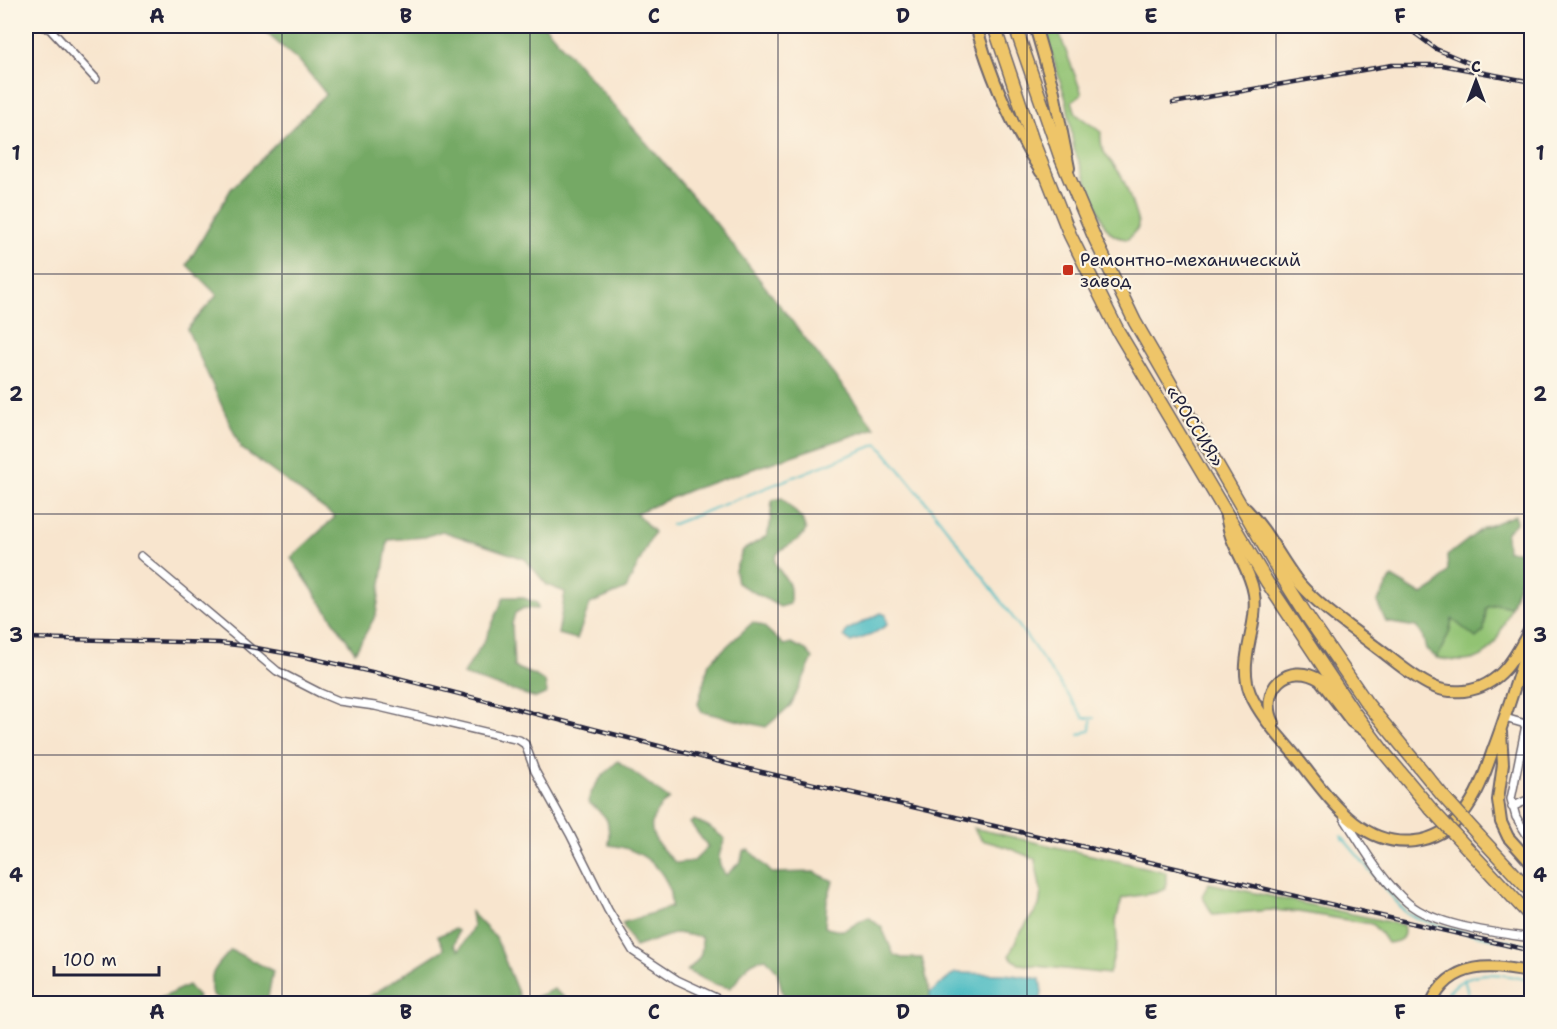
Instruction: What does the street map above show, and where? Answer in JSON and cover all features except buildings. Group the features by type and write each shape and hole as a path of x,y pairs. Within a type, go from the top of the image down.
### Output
{"highway":[{"name":"«РОССИЯ»","path":"994,26 1032,139 1070,235 1118,331 1153,394 1267,582 1368,732 1431,809 1532,918"},
{"name":"«РОССИЯ»","path":"1015,26 1036,91 1103,257 1135,322 1281,575 1366,702 1443,796 1532,893"}],"main road":[{"path":"976,26 1005,109 1052,189"},
{"path":"1035,26 1054,92 1071,182"},
{"path":"1239,502 1260,523 1288,568 1319,603 1411,673 1432,686 1455,691 1473,690 1487,685 1510,664 1532,625"},
{"path":"1223,506 1232,539 1254,592 1254,617 1246,659 1250,691 1255,703 1340,810 1361,827 1389,840 1412,842 1436,835 1461,817 1476,795 1503,723 1532,633"},
{"path":"1284,742 1271,716 1269,703 1276,684 1286,676 1295,673 1308,674 1320,680 1352,722 1368,732"},
{"path":"1503,723 1503,764 1498,800 1501,822 1508,837 1532,864"},
{"path":"1431,1004 1437,992 1447,981 1469,969 1488,966 1532,973"}],"street":[{"path":"42,26 50,29 96,79"},
{"path":"141,556 277,671 320,693 339,701 375,706 519,740 525,744 535,771 608,910 633,951 677,980 729,1004"},
{"path":"1503,723 1528,725 1511,790 1512,807 1532,843"},
{"path":"1512,807 1525,801 1532,802"},
{"path":"1340,810 1374,864 1408,903 1431,916 1492,932 1532,939"}],"green space":[{"path":"258,26 545,26 715,222 875,428 690,490 636,513 654,532 626,589 590,604 577,639 558,634 565,592 547,585 525,559 442,531 425,537 388,540 376,615 355,652 291,558 335,517 241,448 187,329 217,295 187,265 231,189 326,94 301,63"},
{"path":"1043,26 1058,30 1082,94 1072,101 1076,114 1101,132 1104,152 1127,188 1138,222 1138,228 1128,239 1114,235 1104,224 1074,149 1067,103"},
{"path":"782,498 802,519 806,530 775,558 777,567 787,580 790,589 790,604 780,607 737,583 735,570 743,550 767,536 772,500"},
{"path":"1515,515 1516,523 1506,533 1507,551 1522,551 1531,531 1531,568 1520,579 1511,607 1496,604 1486,608 1484,631 1476,638 1452,619 1449,633 1437,658 1426,649 1422,634 1416,627 1386,622 1377,602 1392,577 1422,595 1436,586 1448,571 1447,556 1483,528"},
{"path":"504,597 521,597 537,603 538,609 524,608 515,613 512,624 514,667 545,682 547,693 536,698 463,675 486,638"},
{"path":"1496,604 1511,607 1499,634 1487,652 1479,658 1468,661 1437,658 1449,633 1452,619 1484,631 1486,608"},
{"path":"753,622 763,626 784,645 791,643 806,650 813,658 791,705 766,727 702,712 698,704 709,663"},
{"path":"618,761 669,799 654,816 652,832 661,847 676,863 694,861 708,847 690,823 694,820 708,826 725,839 719,862 726,875 741,861 743,851 749,850 772,873 814,872 833,881 827,901 825,927 844,930 869,917 882,928 894,955 902,958 922,958 930,1003 794,1003 783,994 777,971 766,958 748,966 730,988 714,984 687,971 700,956 701,937 676,933 635,947 622,923 671,907 670,894 667,883 653,864 633,851 609,845 609,829 606,819 588,802 596,784"},
{"path":"973,828 1166,872 1166,889 1122,898 1116,921 1117,944 1109,974 1019,964 1009,956 1018,936 1039,906 1041,892 1035,859 982,840"},
{"path":"1209,883 1403,925 1404,934 1398,941 1387,943 1372,924 1298,912 1270,910 1213,915 1202,896"},
{"path":"471,912 496,938 522,1003 359,1003 444,949 438,936 455,929 458,931 454,945 459,950 473,927"},
{"path":"231,950 273,971 267,1003 226,1002 212,995 211,981 214,970"},
{"path":"188,985 198,997 194,1003 151,1003"},
{"path":"554,989 568,1003 522,1003"}],"water":[{"path":"881,613 886,615 887,625 871,635 851,642 844,636 847,630"},
{"path":"955,973 1005,974 1040,979 1042,992 1040,1003 930,1003 930,993"}],"waterway":[{"path":"671,525 878,444 959,544 1084,718 1094,718"},
{"path":"1079,735 1090,730 1091,721"},
{"path":"1341,836 1406,913 1451,929 1532,945"},
{"path":"1441,1004 1449,991 1469,977 1493,974 1532,981"},
{"path":"1464,979 1471,1004"}],"railway":[{"path":"1405,26 1436,49 1469,63"},
{"path":"1173,103 1392,65 1442,65 1532,82"},
{"path":"26,638 219,643 301,656 394,677 732,765 1532,951"}],"place":[{"name":"Ремонтно-механический завод","path":"1068,270"}]}
